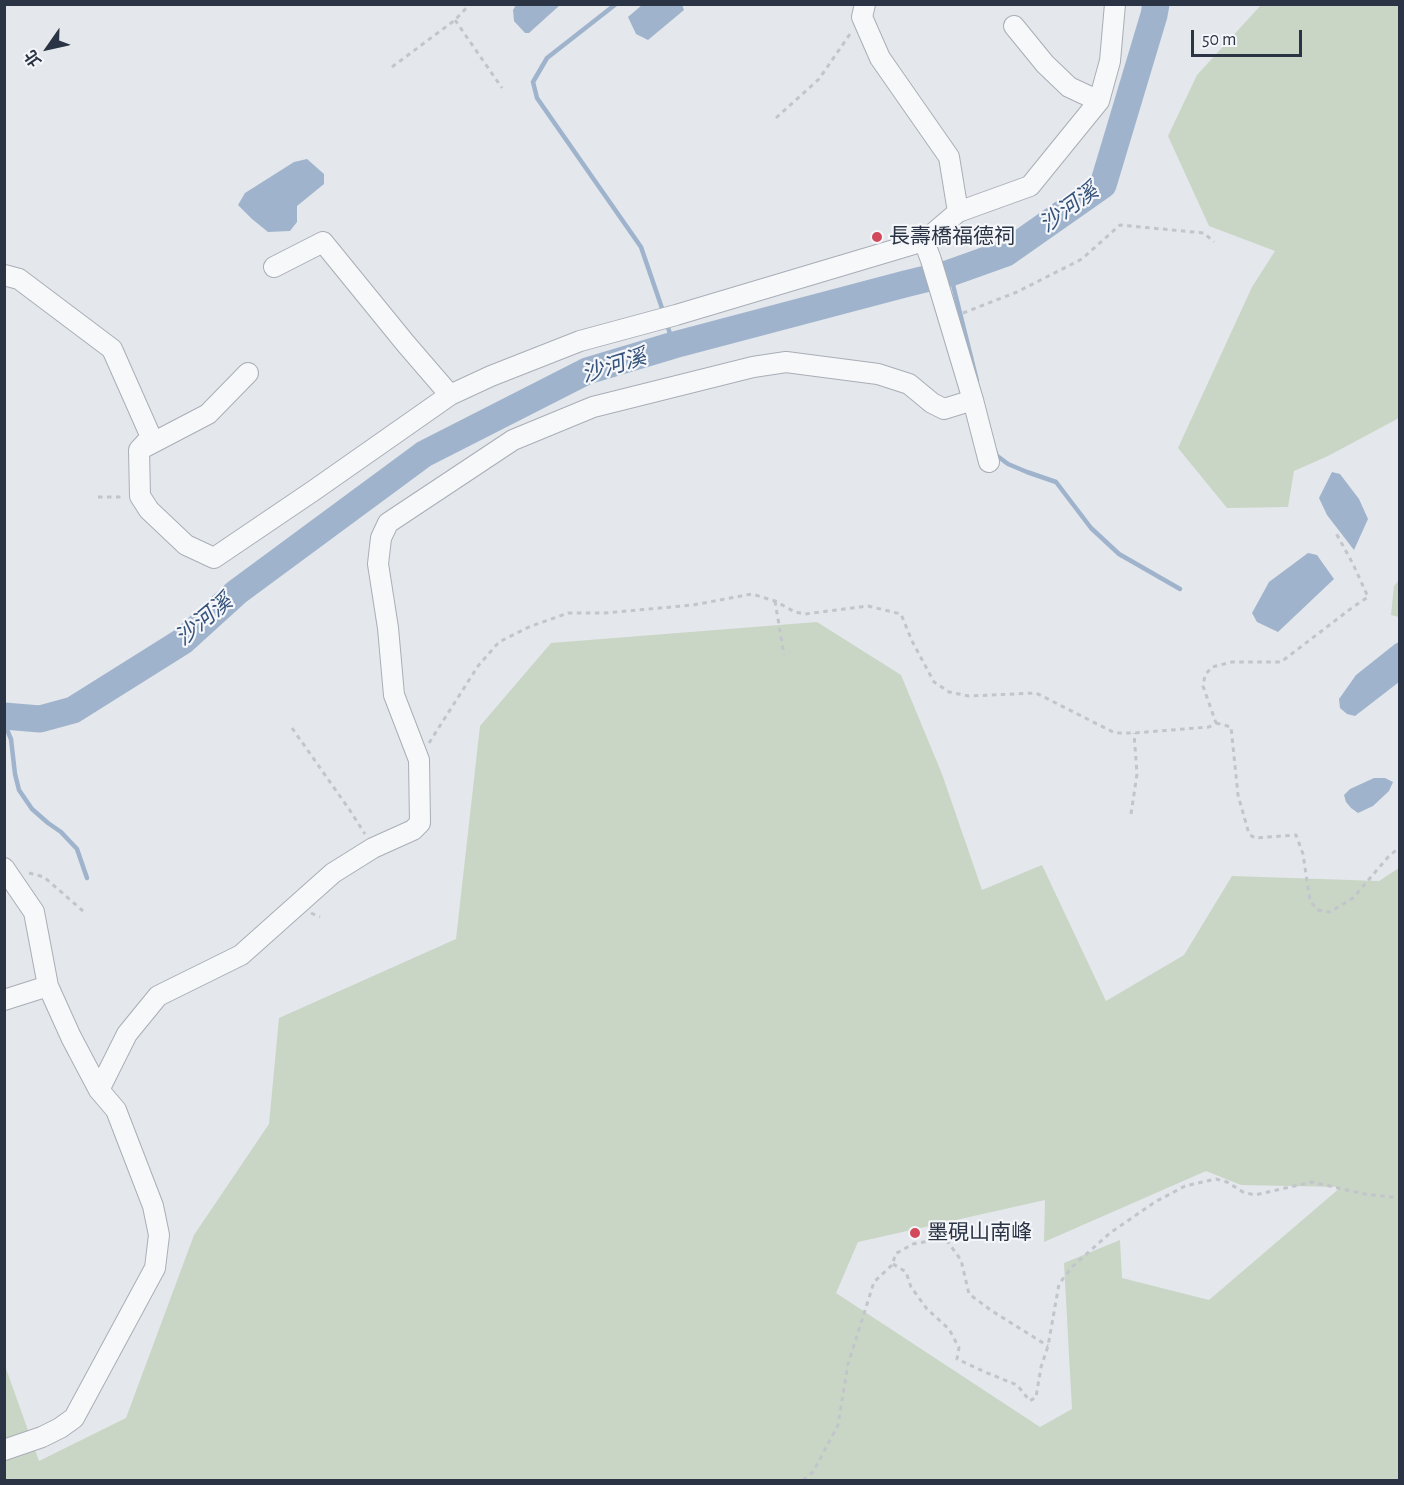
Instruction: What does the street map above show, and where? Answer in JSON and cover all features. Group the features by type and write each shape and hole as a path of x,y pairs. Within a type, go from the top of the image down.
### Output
{"street":[{"path":"4,275 19,279 112,349 151,437 139,450 140,496 149,510 186,545 214,558 450,395 491,376 580,341 676,315 924,241 958,212 1030,186 1099,101 1110,62 1115,4"},
{"path":"864,11 880,58 949,157 958,212"},
{"path":"1014,26 1045,64 1069,87 1099,101"},
{"path":"924,241 973,400 989,462"},
{"path":"274,267 323,242 450,395"},
{"path":"99,1090 127,1034 158,996 241,955 333,873 374,848 413,830 420,823 419,760 394,695 388,628 378,564 381,538 388,523 513,440 593,407 753,367 786,362 878,374 909,384 932,403 944,409 973,400"},
{"path":"139,450 208,414 248,373"},
{"path":"4,868 34,912 48,986 71,1037 99,1090 116,1110 153,1206 159,1235 155,1268 74,1418 42,1437 4,1450"},
{"path":"4,1000 48,986"}],"path":[{"path":"393,67 455,20 470,4"},
{"path":"776,118 819,79 864,11"},
{"path":"455,20 502,88"},
{"path":"946,310 964,313 1017,292 1082,259 1120,225 1204,233 1214,242"},
{"path":"98,497 140,496"},
{"path":"1216,723 1203,686 1205,675 1212,667 1232,662 1281,662 1368,597 1336,534"},
{"path":"419,760 478,666 499,642 529,627 568,613 605,613 693,605 752,594 805,614 868,606 901,614 912,641 934,682 949,692 969,696 1036,693 1115,733 1209,728 1216,723"},
{"path":"775,601 784,655"},
{"path":"1216,723 1231,727 1238,795 1250,834 1256,838 1296,835 1303,854 1310,901 1318,910 1330,912 1353,898 1389,855 1400,847"},
{"path":"292,728 374,848"},
{"path":"1131,814 1137,774 1134,733"},
{"path":"25,872 44,877 83,911"},
{"path":"892,1264 906,1272 911,1287 927,1309 949,1329 959,1348 957,1359 1017,1384 1030,1401 1036,1397 1059,1284 1072,1267 1119,1227 1155,1202 1185,1186 1216,1179 1255,1195 1312,1182 1365,1194 1400,1198"},
{"path":"803,1480 813,1472 838,1425 848,1364 874,1282 892,1264 895,1254 913,1244 945,1238 961,1260 969,1294 1048,1346"}],"green space":[{"path":"1261,5 1399,5 1399,418 1328,456 1294,471 1288,507 1227,508 1178,448 1252,287 1275,251 1209,226 1168,136 1197,75"},
{"path":"1399,580 1399,617 1391,615 1394,586"},
{"path":"817,622 901,675 942,774 982,890 1042,865 1106,1001 1184,955 1232,876 1379,881 1399,868 1399,1480 5,1480 4,1363 39,1461 126,1418 194,1235 269,1124 279,1018 456,939 480,726 551,643","holes":["1206,1171 1241,1185 1341,1187 1209,1300 1122,1278 1120,1240 1064,1263 1072,1409 1040,1427 836,1293 858,1242 1045,1200 1044,1242"]}],"water":[{"path":"516,4 560,5 529,33 525,33 514,21 513,10"},
{"path":"642,5 682,5 684,10 648,40 636,34 628,17"},
{"path":"307,159 324,174 324,184 297,206 297,222 290,231 268,232 238,205 245,193 294,162"},
{"path":"1332,472 1340,474 1359,499 1368,519 1354,550 1327,515 1319,498"},
{"path":"1308,553 1317,555 1334,579 1278,632 1257,622 1252,613 1269,582"},
{"path":"1399,642 1399,682 1355,716 1347,714 1340,708 1339,699 1356,675"},
{"path":"1374,778 1385,778 1393,782 1389,791 1373,806 1358,813 1346,802 1344,795 1350,789"}],"waterway":[{"path":"616,4 547,58 533,82 537,98 641,247 664,314"},
{"name":"沙河溪","path":"4,716 40,719 73,710 183,641 237,592 424,454 587,371 674,345 950,273 1006,253 1103,185 1156,4"},
{"path":"950,273 977,381"},
{"path":"666,322 674,345"},
{"path":"996,453 1008,464 1056,482 1091,528 1119,554 1180,589"},
{"path":"4,723 11,739 19,790 32,809 61,832 77,849 87,878"}],"place":[{"name":"長壽橋福德祠","path":"877,237"},
{"name":"墨硯山南峰","path":"915,1233"}]}
